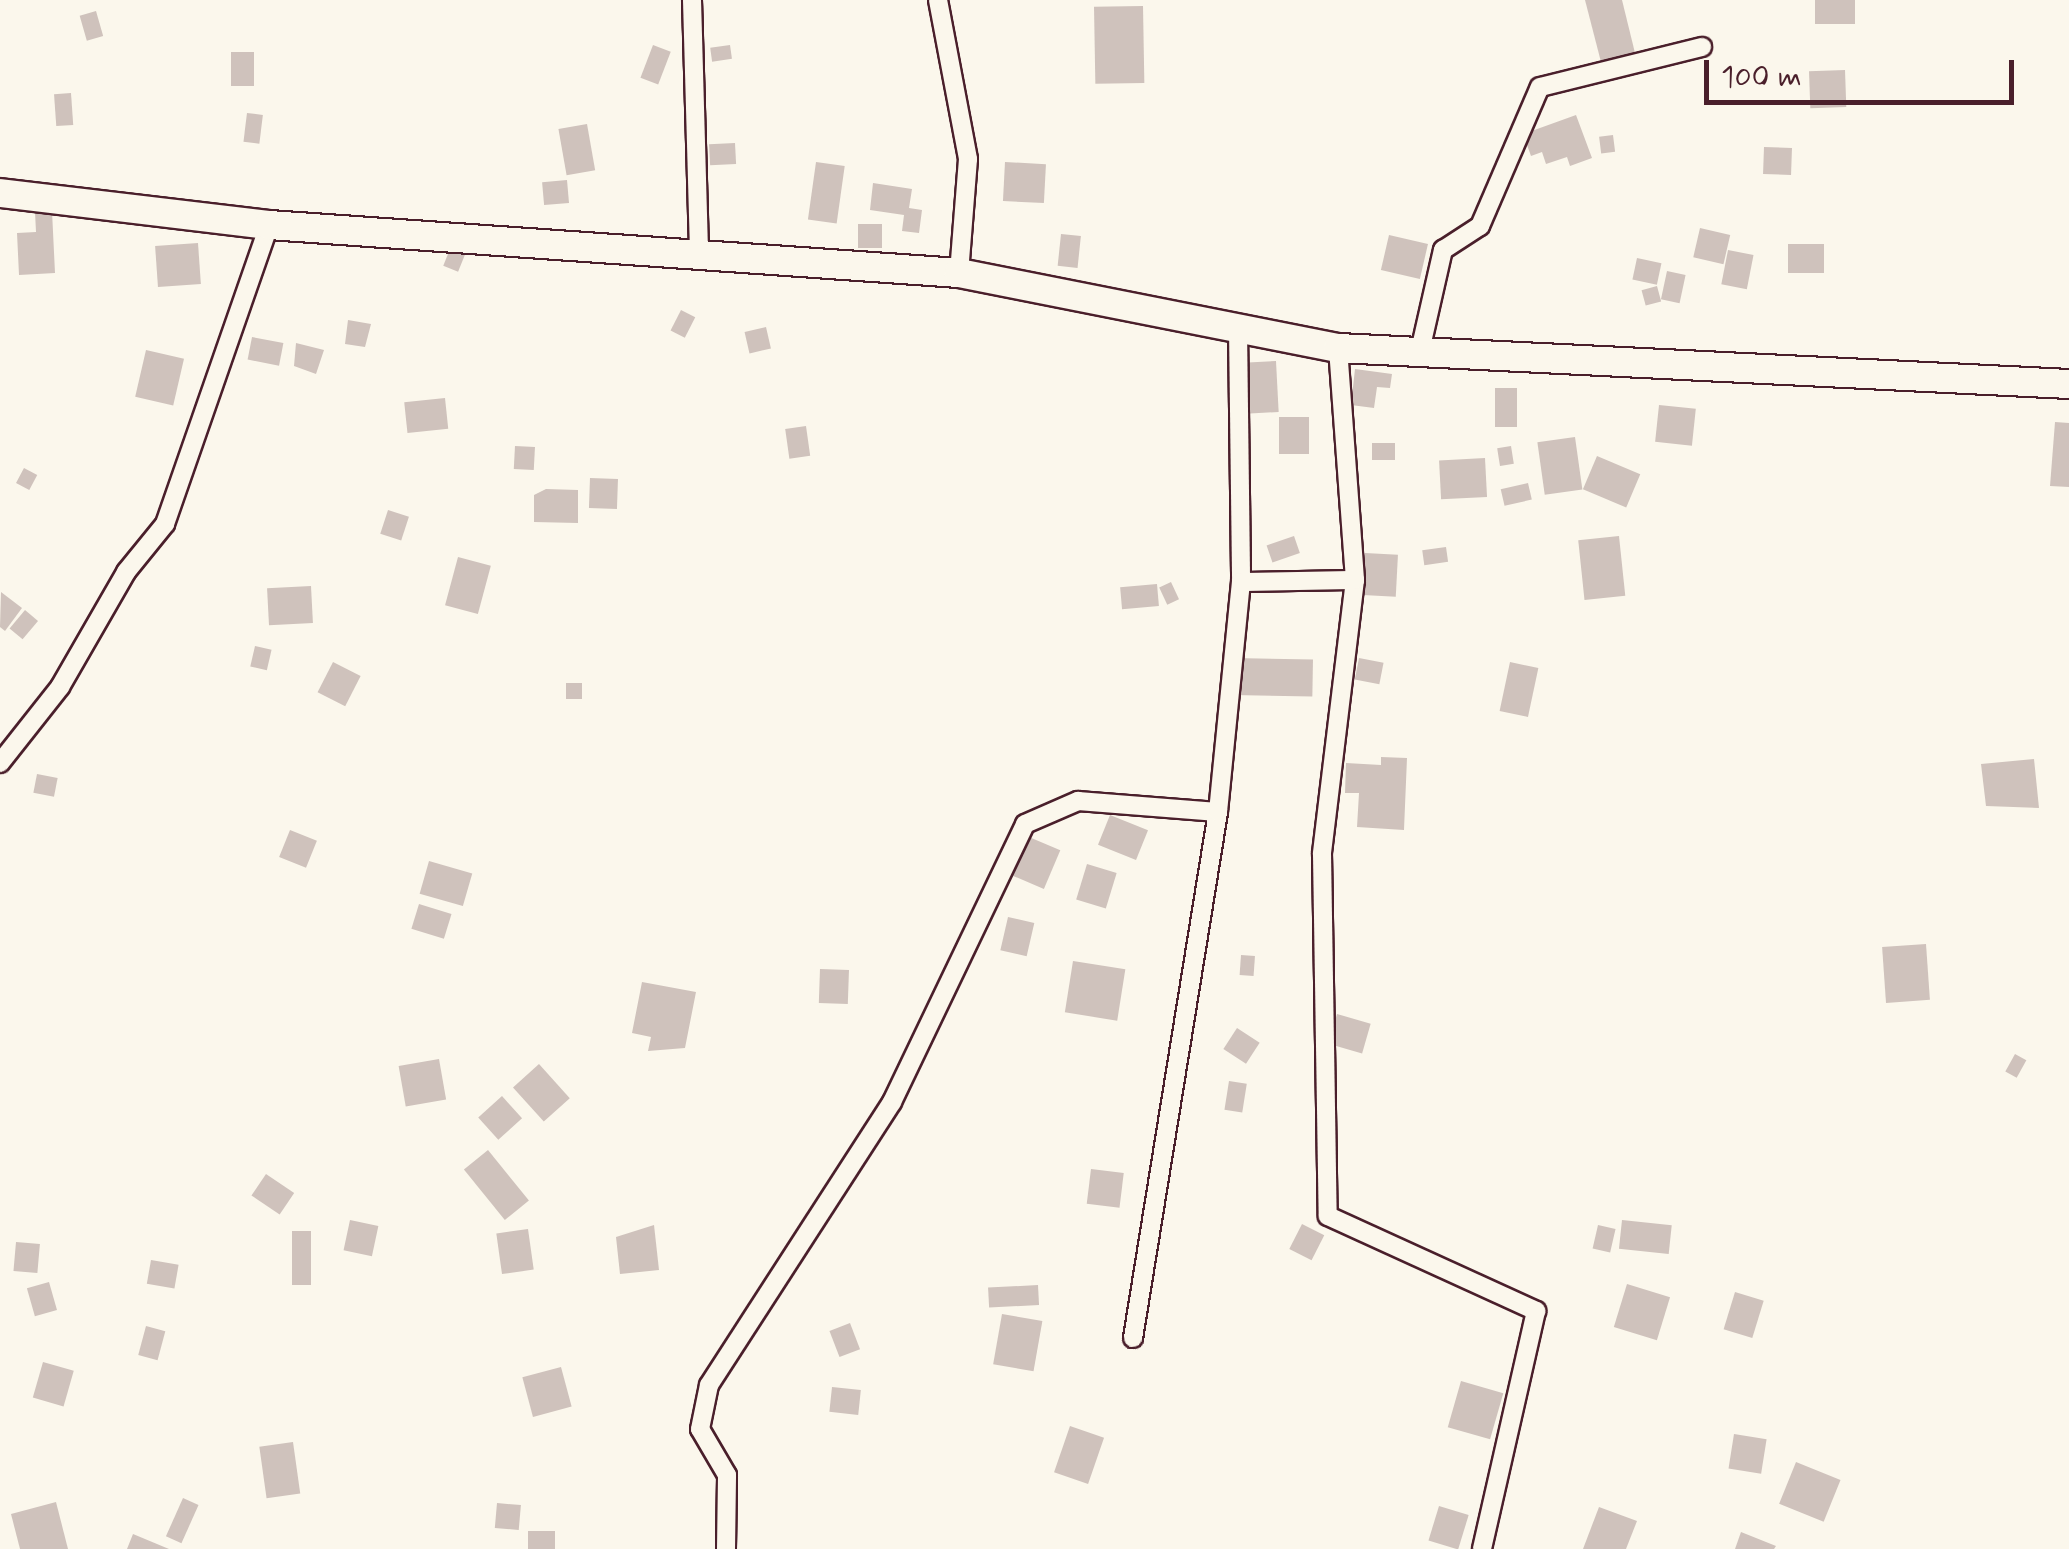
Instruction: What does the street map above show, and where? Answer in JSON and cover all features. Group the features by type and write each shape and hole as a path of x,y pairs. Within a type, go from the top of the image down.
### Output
{"main road":[{"path":"0,194 268,225 959,273 1338,348 2069,384"}],"street":[{"path":"692,0 699,255"},
{"path":"938,0 968,159 959,273"},
{"path":"1420,351 1443,250 1480,226 1540,86 1702,47"},
{"path":"0,762 60,688 126,572 166,524 268,225"},
{"path":"1133,1338 1218,812 1241,582 1238,328"},
{"path":"1338,348 1355,580 1322,854 1328,1216 1536,1311 1482,1549"},
{"path":"1241,582 1355,580"},
{"path":"726,1549 727,1475 700,1428 709,1385 892,1102 1025,824 1078,800 1218,812"}],"building":[{"path":"1585,0 1622,0 1635,53 1601,62"},
{"path":"1815,0 1855,0 1855,24 1815,24"},
{"path":"1143,6 1144,83 1095,84 1094,7"},
{"path":"96,11 103,36 87,41 80,16"},
{"path":"653,45 671,52 658,84 640,78"},
{"path":"730,45 732,59 712,62 710,48"},
{"path":"231,52 254,52 254,86 231,86"},
{"path":"1845,70 1846,107 1810,108 1809,71"},
{"path":"71,93 73,125 56,126 54,94"},
{"path":"247,113 263,115 259,144 243,142"},
{"path":"1576,115 1592,158 1570,166 1567,157 1546,164 1542,152 1531,156 1523,134"},
{"path":"587,124 595,170 567,175 558,129"},
{"path":"1613,135 1615,152 1601,154 1599,137"},
{"path":"735,143 736,164 710,165 709,144"},
{"path":"1764,147 1792,148 1791,175 1763,174"},
{"path":"816,162 845,166 837,223 808,219"},
{"path":"1005,162 1046,164 1044,203 1003,201"},
{"path":"567,180 569,203 544,205 542,182"},
{"path":"873,183 912,189 909,208 922,210 919,233 902,231 904,215 870,210"},
{"path":"52,211 55,273 19,275 17,233 36,232 35,212"},
{"path":"858,224 882,224 882,248 858,248"},
{"path":"1700,228 1730,235 1723,264 1693,257"},
{"path":"1061,234 1081,236 1078,268 1058,266"},
{"path":"1389,235 1428,244 1420,279 1381,270"},
{"path":"198,243 201,284 158,287 155,246"},
{"path":"1788,244 1824,244 1824,273 1788,273"},
{"path":"450,249 465,255 458,272 443,266"},
{"path":"1728,250 1754,255 1747,289 1721,284"},
{"path":"1637,258 1661,263 1657,285 1632,280"},
{"path":"1667,271 1686,275 1680,303 1661,299"},
{"path":"1657,286 1661,301 1646,306 1642,290"},
{"path":"681,310 695,317 685,338 671,330"},
{"path":"348,320 371,324 365,347 345,344"},
{"path":"766,327 771,348 750,353 745,332"},
{"path":"252,337 283,343 279,366 248,360"},
{"path":"296,343 324,350 316,374 294,366"},
{"path":"146,350 184,359 173,406 135,397"},
{"path":"1276,361 1279,412 1246,414 1243,363"},
{"path":"1355,369 1392,374 1390,388 1377,387 1374,408 1351,405"},
{"path":"1495,388 1517,388 1517,427 1495,427"},
{"path":"445,398 448,429 407,433 404,402"},
{"path":"1659,405 1696,409 1692,446 1655,442"},
{"path":"1279,417 1309,417 1309,454 1279,454"},
{"path":"2055,422 2069,423 2069,487 2050,486"},
{"path":"806,426 810,456 789,459 785,429"},
{"path":"1575,437 1582,489 1545,495 1537,442"},
{"path":"1372,443 1395,443 1395,460 1372,460"},
{"path":"515,446 535,447 534,470 514,469"},
{"path":"1511,446 1514,464 1500,466 1497,448"},
{"path":"1597,456 1640,474 1626,508 1583,489"},
{"path":"1485,458 1487,497 1441,499 1439,460"},
{"path":"24,468 37,475 29,490 16,483"},
{"path":"590,478 618,479 617,509 589,508"},
{"path":"1528,483 1532,500 1505,506 1501,489"},
{"path":"546,489 578,490 578,523 534,522 534,495"},
{"path":"388,510 409,517 401,541 380,534"},
{"path":"1294,536 1300,553 1272,562 1267,545"},
{"path":"1619,536 1625,596 1584,600 1578,540"},
{"path":"1446,547 1448,562 1424,565 1422,550"},
{"path":"1365,553 1398,555 1396,597 1363,595"},
{"path":"458,557 491,566 478,614 445,605"},
{"path":"1171,582 1179,599 1167,605 1159,587"},
{"path":"1157,584 1159,606 1122,609 1120,587"},
{"path":"311,586 313,623 269,625 267,588"},
{"path":"1,592 22,608 5,631 0,627"},
{"path":"25,610 38,621 23,639 10,628"},
{"path":"255,646 272,650 267,670 250,666"},
{"path":"1233,658 1313,659 1312,696 1232,695"},
{"path":"1359,658 1384,663 1379,684 1355,680"},
{"path":"333,662 361,676 345,706 318,692"},
{"path":"1510,662 1538,668 1528,717 1500,711"},
{"path":"566,683 582,683 582,699 566,699"},
{"path":"1381,757 1407,758 1404,830 1357,827 1359,793 1345,793 1346,763 1381,765"},
{"path":"2034,759 2039,808 1986,806 1981,764"},
{"path":"37,774 58,778 54,797 33,793"},
{"path":"1110,815 1148,830 1136,860 1098,845"},
{"path":"290,830 317,841 306,868 279,857"},
{"path":"1029,837 1060,850 1044,889 1013,876"},
{"path":"429,861 472,873 463,906 420,894"},
{"path":"1087,864 1117,873 1106,908 1076,899"},
{"path":"419,904 452,914 444,939 411,929"},
{"path":"1008,917 1034,923 1027,956 1000,950"},
{"path":"1926,944 1930,1000 1886,1003 1882,947"},
{"path":"1241,955 1255,956 1254,976 1240,975"},
{"path":"1073,961 1125,969 1117,1021 1065,1012"},
{"path":"820,969 849,970 848,1004 819,1003"},
{"path":"642,982 696,992 685,1048 648,1051 651,1037 632,1033"},
{"path":"1337,1014 1371,1024 1362,1053 1328,1044"},
{"path":"1237,1028 1260,1043 1246,1064 1223,1049"},
{"path":"2015,1054 2026,1060 2017,1078 2005,1071"},
{"path":"439,1059 446,1099 406,1106 399,1066"},
{"path":"539,1064 570,1098 544,1122 513,1087"},
{"path":"1229,1081 1247,1084 1242,1112 1224,1110"},
{"path":"502,1096 522,1118 498,1140 478,1117"},
{"path":"488,1150 529,1201 505,1220 464,1170"},
{"path":"1091,1169 1124,1173 1119,1208 1087,1204"},
{"path":"266,1174 294,1193 280,1215 251,1196"},
{"path":"350,1220 378,1226 372,1256 344,1250"},
{"path":"1622,1220 1672,1225 1669,1254 1619,1249"},
{"path":"1302,1224 1324,1235 1312,1260 1289,1249"},
{"path":"654,1225 659,1270 620,1274 616,1237"},
{"path":"1598,1225 1616,1229 1610,1252 1593,1248"},
{"path":"528,1229 534,1270 502,1274 496,1233"},
{"path":"292,1231 311,1231 311,1285 292,1285"},
{"path":"16,1242 40,1244 37,1273 13,1271"},
{"path":"151,1260 179,1265 174,1288 147,1284"},
{"path":"49,1282 57,1310 35,1316 27,1288"},
{"path":"1627,1284 1670,1297 1657,1340 1614,1327"},
{"path":"1038,1285 1039,1305 989,1308 988,1288"},
{"path":"1735,1292 1764,1301 1752,1338 1724,1329"},
{"path":"1002,1314 1042,1321 1034,1371 993,1364"},
{"path":"850,1323 860,1349 839,1357 829,1331"},
{"path":"146,1326 165,1331 158,1360 138,1355"},
{"path":"43,1362 74,1371 64,1406 33,1398"},
{"path":"561,1367 572,1407 533,1417 522,1377"},
{"path":"1461,1381 1503,1393 1490,1439 1448,1427"},
{"path":"832,1387 861,1390 858,1415 829,1412"},
{"path":"1070,1426 1104,1438 1088,1484 1054,1472"},
{"path":"1734,1434 1767,1439 1761,1474 1729,1469"},
{"path":"293,1442 300,1493 267,1498 259,1447"},
{"path":"1796,1462 1841,1480 1824,1522 1779,1504"},
{"path":"183,1498 199,1505 181,1543 166,1536"},
{"path":"56,1502 68,1549 20,1549 11,1514"},
{"path":"497,1503 521,1505 519,1530 495,1528"},
{"path":"1439,1506 1469,1515 1458,1549 1428,1540"},
{"path":"1599,1507 1637,1521 1626,1549 1583,1549"},
{"path":"528,1531 555,1531 555,1549 528,1549"},
{"path":"1741,1532 1776,1546 1735,1549"},
{"path":"133,1534 169,1549 127,1549"}]}
